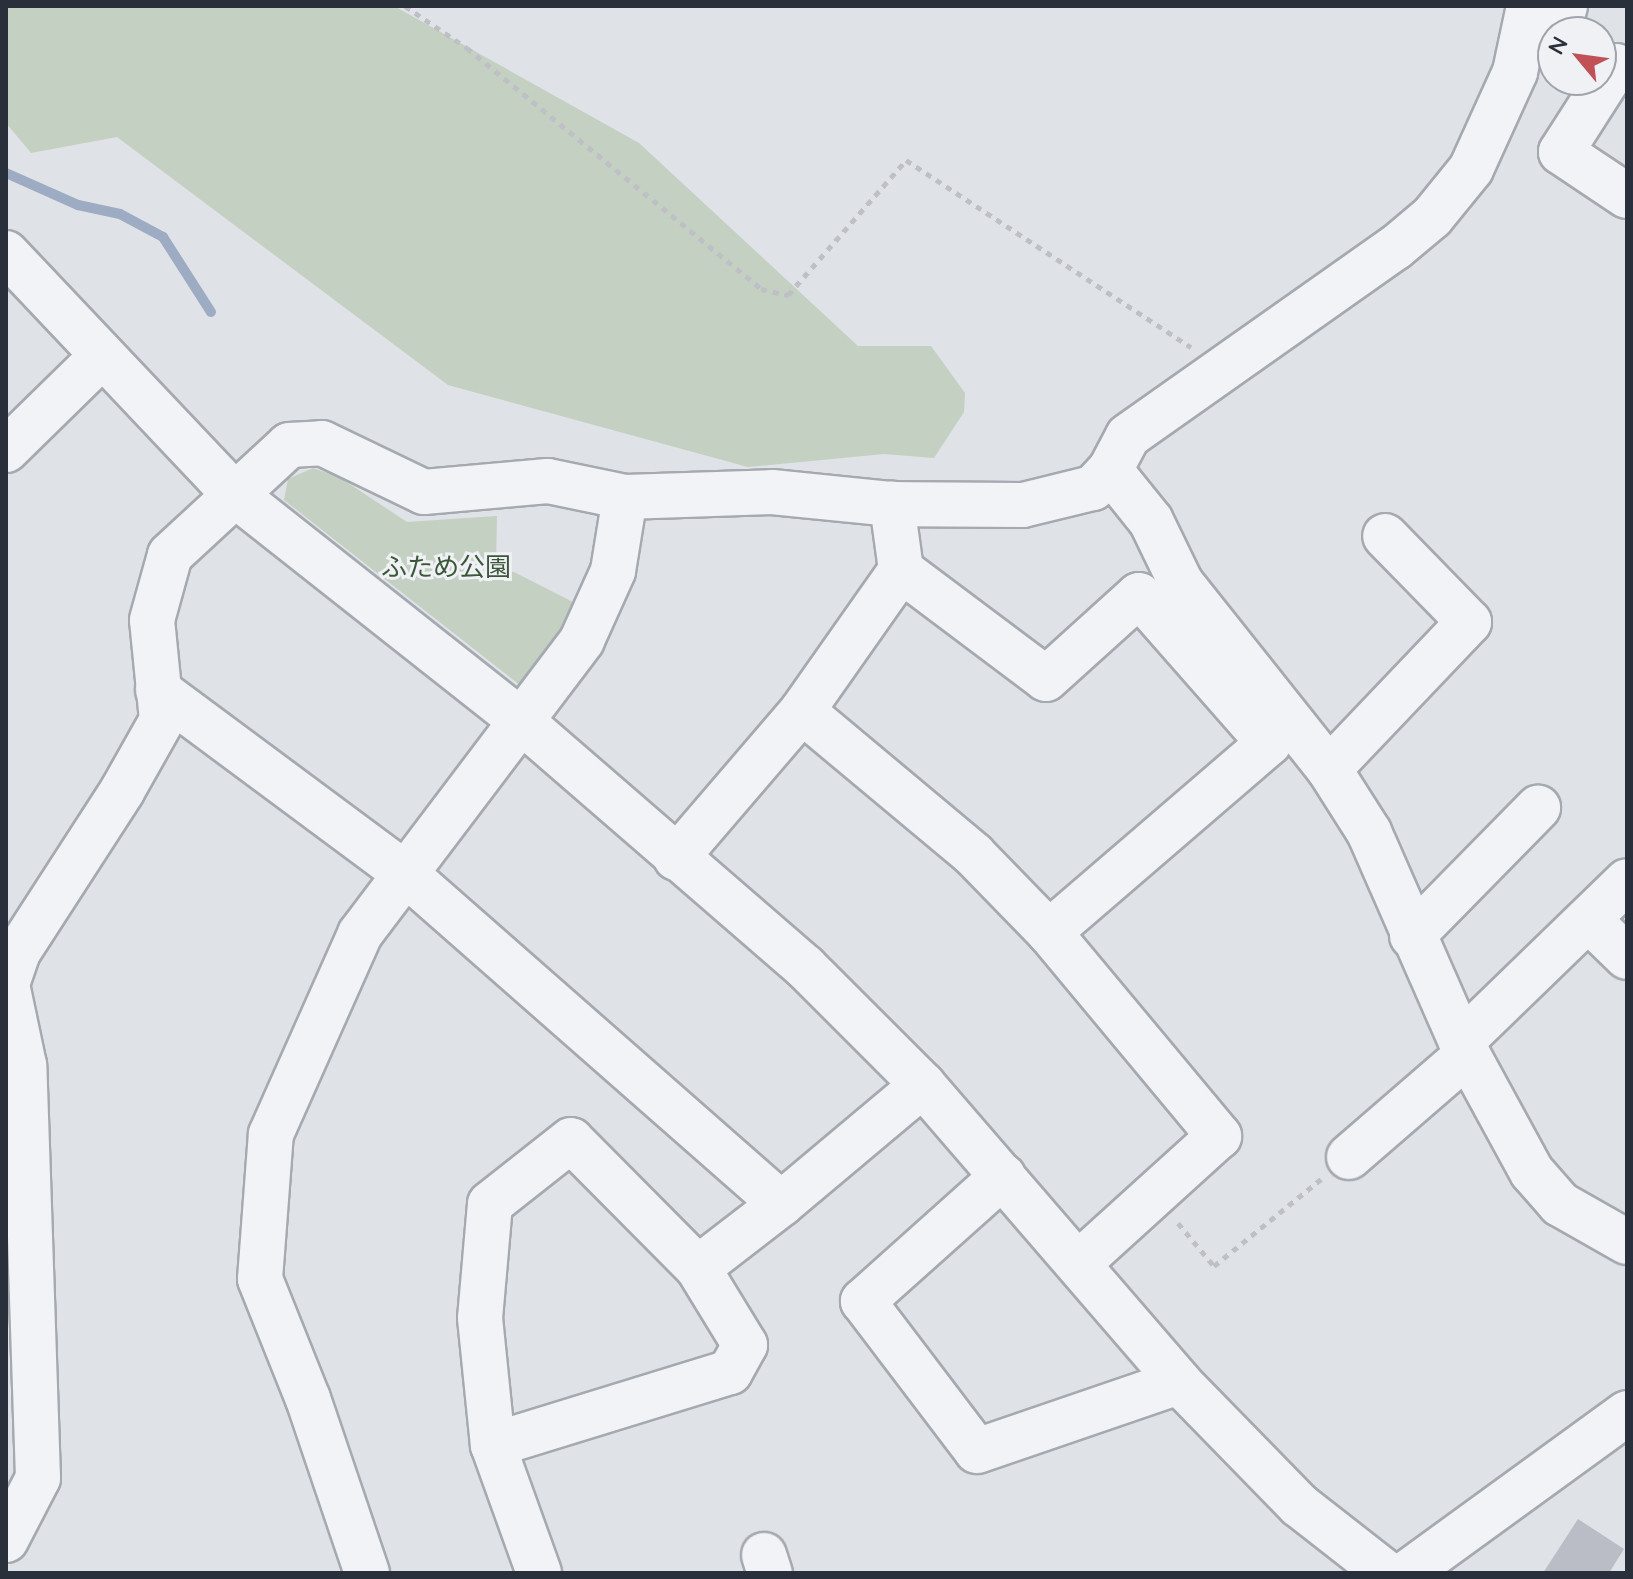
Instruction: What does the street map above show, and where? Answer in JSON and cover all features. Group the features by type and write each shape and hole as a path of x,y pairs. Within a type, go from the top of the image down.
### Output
{"street":[{"path":"6,1540 38,1478 24,1065 15,1010 7,984 18,952 122,791 162,720 152,620 170,555 289,445 322,443 424,492 548,481 625,497 772,492 892,504 1023,505 1093,488 1110,470 1128,436 1395,248 1432,217 1471,169 1515,72 1529,6"},
{"path":"1596,96 1561,152 1627,196"},
{"path":"6,253 234,494 521,721 805,967 923,1085 1179,1382 1299,1505 1386,1573"},
{"path":"6,450 102,356"},
{"path":"1110,470 1151,521 1181,583 1329,769 1369,832 1412,936 1464,1048 1532,1172 1560,1204 1627,1242"},
{"path":"367,1573 308,1399 260,1279 271,1134 360,934 582,640 613,571 625,497"},
{"path":"676,858 802,711 901,570 892,504"},
{"path":"1329,769 1469,622 1385,536"},
{"path":"901,570 1046,679 1139,595 1269,743 1049,932"},
{"path":"158,690 407,875 781,1204"},
{"path":"802,711 974,855 1049,932 1219,1136 1078,1264"},
{"path":"1412,936 1538,808"},
{"path":"1349,1157 1464,1048 1627,881"},
{"path":"1589,920 1627,957"},
{"path":"698,1268 781,1204 923,1085"},
{"path":"493,1445 730,1372 745,1345 698,1268 571,1140 490,1204 480,1318 493,1445 539,1573"},
{"path":"1003,1176 863,1301 977,1451 1179,1382"},
{"path":"1407,1573 1627,1413"}],"path":[{"path":"405,6 467,48 761,289 788,295 906,160 1222,367"},
{"path":"1154,1195 1214,1266 1349,1157"}],"green space":[{"path":"6,6 394,6 639,143 858,346 931,346 965,393 964,412 934,458 884,454 748,467 448,385 117,137 31,153 6,123"},
{"name":"ふため公園","path":"313,468 339,477 407,522 497,516 496,563 579,605 521,686 284,500 288,479"}],"building":[{"path":"1578,1519 1624,1549 1609,1573 1543,1573"}],"waterway":[{"path":"6,173 78,205 120,214 163,237 211,312"}]}
